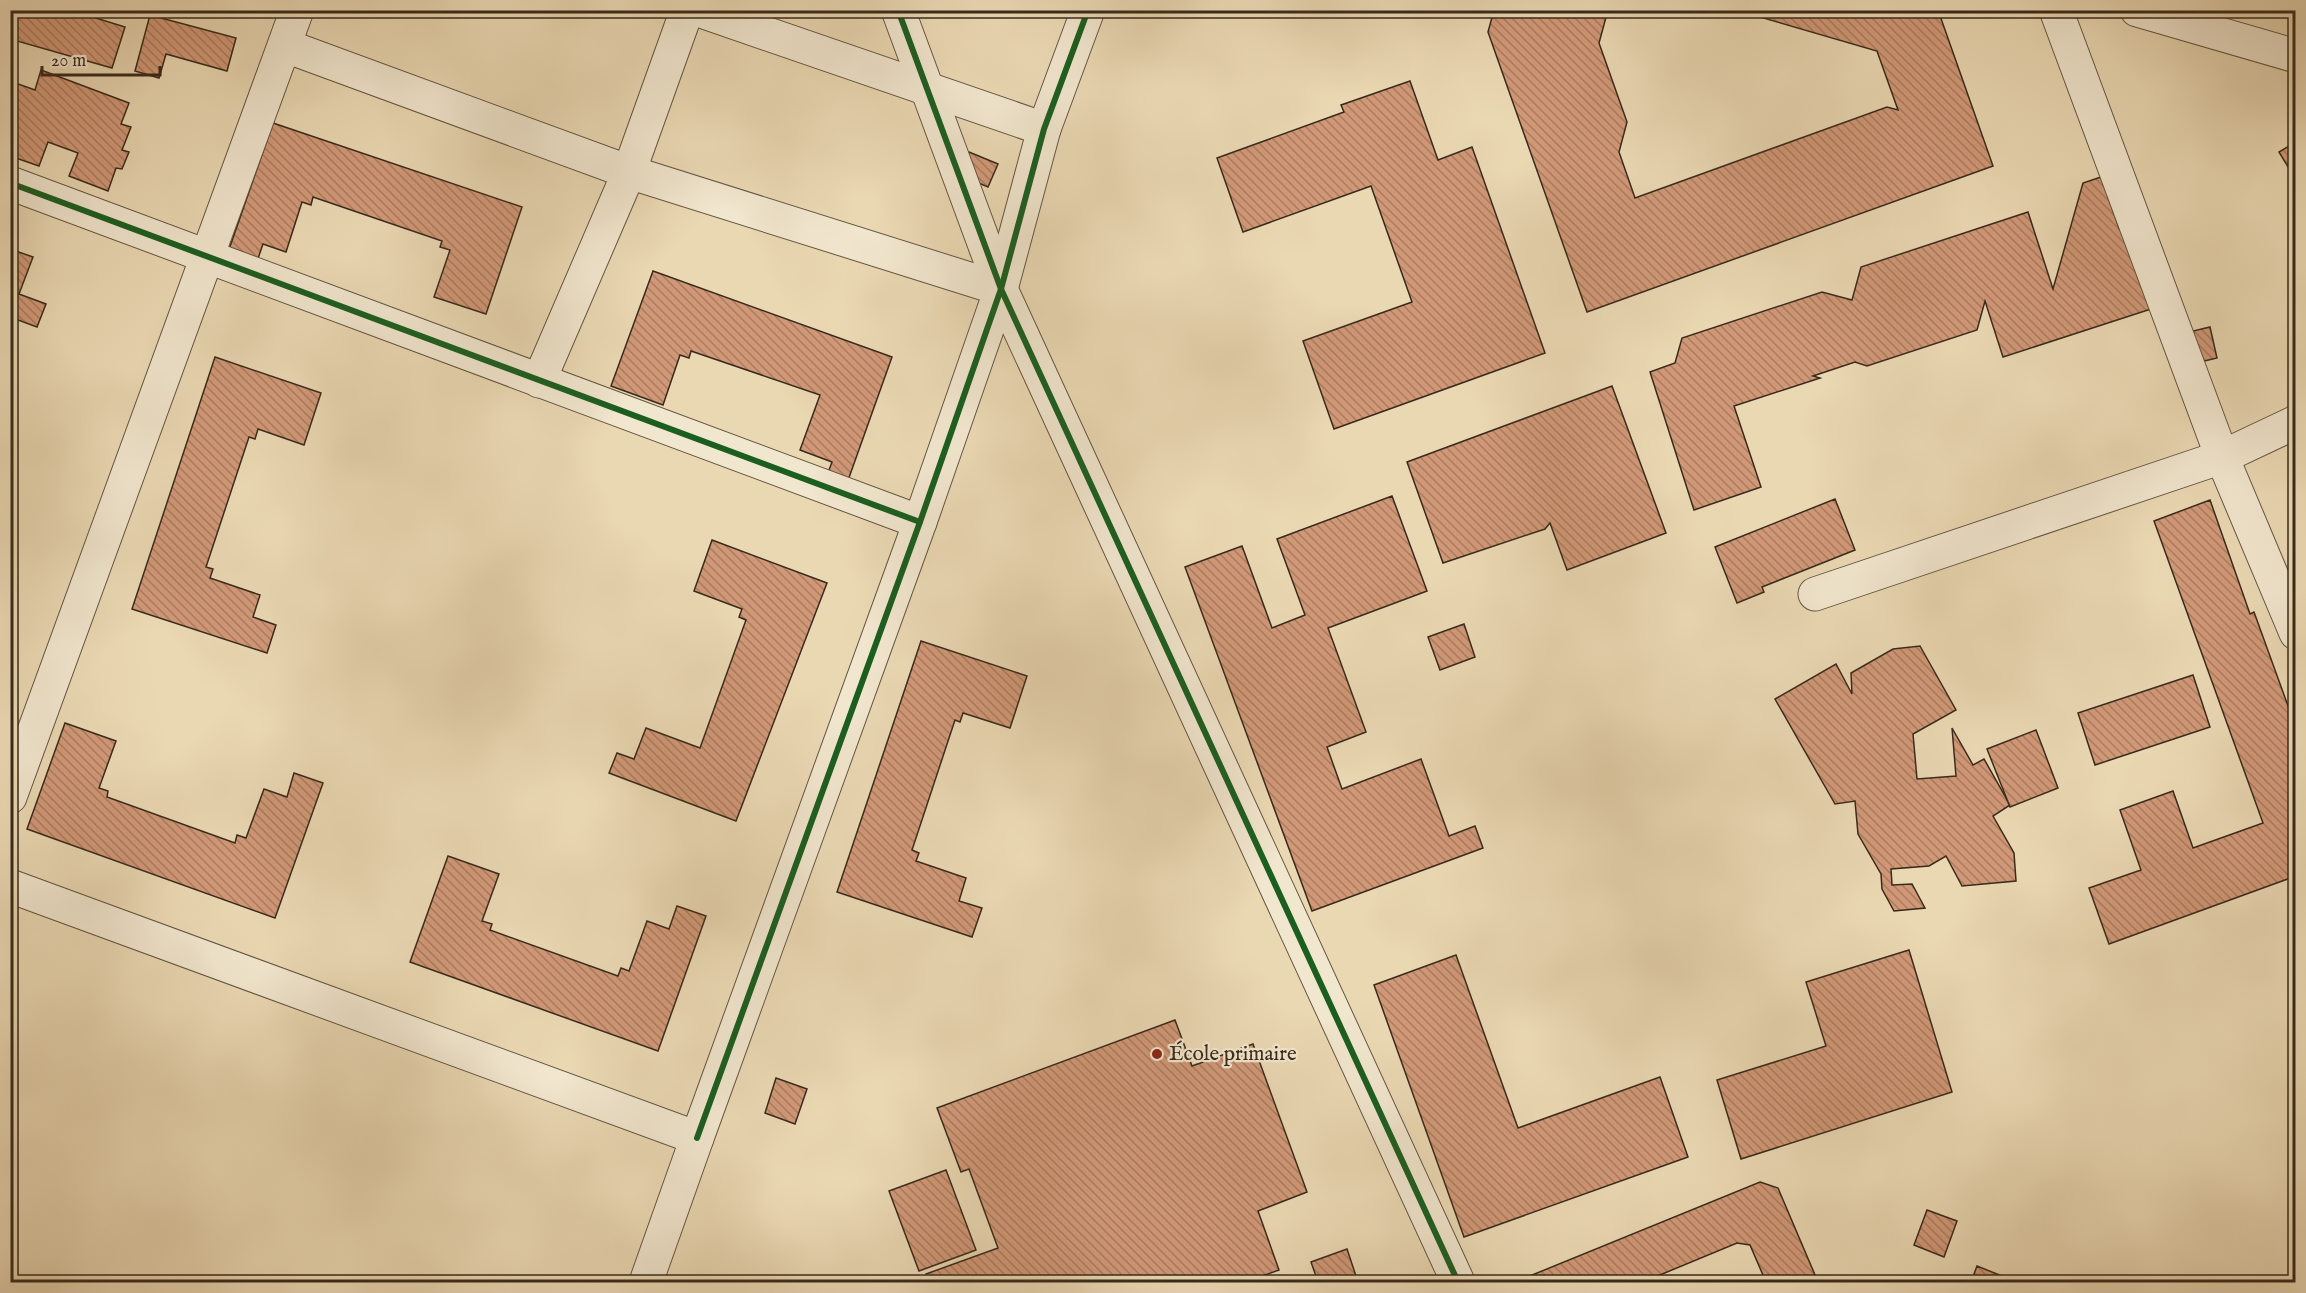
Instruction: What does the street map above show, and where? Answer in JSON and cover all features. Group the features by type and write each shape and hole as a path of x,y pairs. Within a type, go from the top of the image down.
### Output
{"street":[{"path":"10,797 286,46 297,10"},
{"path":"539,381 630,172 687,10"},
{"path":"698,10 1044,129"},
{"path":"898,10 1001,289 1458,1282"},
{"path":"646,1282 920,522 1001,289 1044,129 1088,10"},
{"path":"2056,10 2222,457 2295,633"},
{"path":"2138,10 2295,56"},
{"path":"286,46 630,172 1001,289"},
{"path":"10,183 920,522"},
{"path":"1815,594 2222,457 2295,422"},
{"path":"10,886 697,1138"}],"building":[{"path":"11,10 70,10 125,27 112,68 10,39"},
{"path":"1494,10 1608,10 1599,43 1627,122 1619,152 1635,198 1887,107 1898,110 1877,51 1736,10 1938,10 1993,166 1587,312 1488,32"},
{"path":"150,15 236,38 227,71 166,54 159,78 135,71"},
{"path":"41,70 129,103 121,124 131,127 122,150 129,152 122,169 116,168 108,191 69,176 78,153 48,142 39,166 10,156 10,81 35,90"},
{"path":"1410,81 1438,160 1472,147 1545,353 1334,429 1303,341 1412,302 1371,186 1243,232 1217,158 1344,112 1341,105"},
{"path":"273,123 522,207 486,314 434,297 450,250 440,247 442,241 313,197 311,205 302,202 286,252 263,244 255,267 226,258"},
{"path":"2296,142 2296,180 2279,152"},
{"path":"969,152 998,164 988,187 960,175"},
{"path":"2101,177 2119,228 2121,219 2151,309 2003,357 1985,301 1977,330 1867,366 1855,362 1813,376 1820,378 1734,406 1761,487 1694,510 1650,372 1675,363 1682,338 1822,292 1852,300 1861,267 2028,212 2053,289 2083,183"},
{"path":"10,249 33,257 19,294 46,304 37,327 10,317"},
{"path":"653,271 892,357 846,486 826,478 832,462 800,450 820,395 691,351 689,358 680,355 663,405 611,386"},
{"path":"2210,327 2217,358 2200,362 2193,331"},
{"path":"215,357 321,393 304,445 258,429 255,439 249,437 206,567 213,569 210,578 260,595 253,617 276,625 267,653 132,609"},
{"path":"1612,386 1666,533 1567,570 1550,523 1545,529 1443,563 1407,462"},
{"path":"1392,496 1427,591 1328,628 1366,732 1327,747 1342,789 1421,759 1449,836 1475,826 1483,848 1312,911 1185,567 1242,546 1272,628 1305,615 1277,539"},
{"path":"1835,499 1855,550 1762,587 1764,592 1737,603 1715,547"},
{"path":"2210,500 2250,614 2254,612 2296,728 2296,876 2109,944 2089,888 2141,870 2120,810 2173,791 2193,848 2263,823 2154,521"},
{"path":"712,540 827,583 736,821 609,773 617,753 634,759 646,728 700,748 746,620 739,617 742,609 694,591"},
{"path":"1464,624 1475,657 1440,670 1428,637"},
{"path":"921,641 1027,676 1010,728 963,713 960,722 955,720 912,850 919,853 916,861 966,878 959,901 982,908 972,937 837,892"},
{"path":"1920,646 1956,710 1913,734 1917,779 1956,776 1952,728 1973,765 1984,759 2010,805 1993,816 2014,853 2016,881 1962,886 1946,856 1929,866 1891,869 1892,885 1912,884 1925,908 1894,911 1882,889 1881,874 1858,834 1855,801 1835,804 1775,699 1836,664 1852,694 1851,673 1893,649"},
{"path":"2193,675 2210,727 2095,765 2078,713"},
{"path":"65,723 116,741 99,788 108,791 107,797 235,843 237,835 246,838 264,789 287,797 294,773 323,783 275,918 27,829"},
{"path":"2036,730 2058,788 2010,807 1987,749"},
{"path":"448,856 499,874 482,921 492,924 490,930 618,976 621,968 629,971 647,921 669,929 677,906 706,916 658,1051 410,962"},
{"path":"1909,950 1952,1092 1741,1159 1717,1080 1826,1046 1806,982"},
{"path":"1456,955 1518,1128 1660,1077 1688,1157 1464,1237 1374,985"},
{"name":"École primaire","path":"1175,1020 1192,1066 1253,1044 1307,1192 1258,1211 1279,1270 1246,1282 928,1282 926,1274 998,1248 969,1169 961,1172 937,1108"},
{"path":"776,1078 807,1089 795,1124 765,1113"},
{"path":"946,1170 976,1250 919,1271 889,1191"},
{"path":"1760,1182 1778,1188 1818,1282 1766,1282 1750,1245 1737,1243 1643,1282 1515,1282"},
{"path":"1927,1210 1957,1221 1944,1257 1914,1245"},
{"path":"1347,1249 1358,1282 1318,1282 1311,1262"},
{"path":"1977,1266 2017,1282 1971,1282"}],"cycle path":[{"path":"898,10 1001,289 1458,1282"},
{"path":"697,1138 920,522 1001,289 1044,129 1088,10"},
{"path":"10,183 920,522"}],"place":[{"name":"École primaire","path":"1157,1054"}]}
